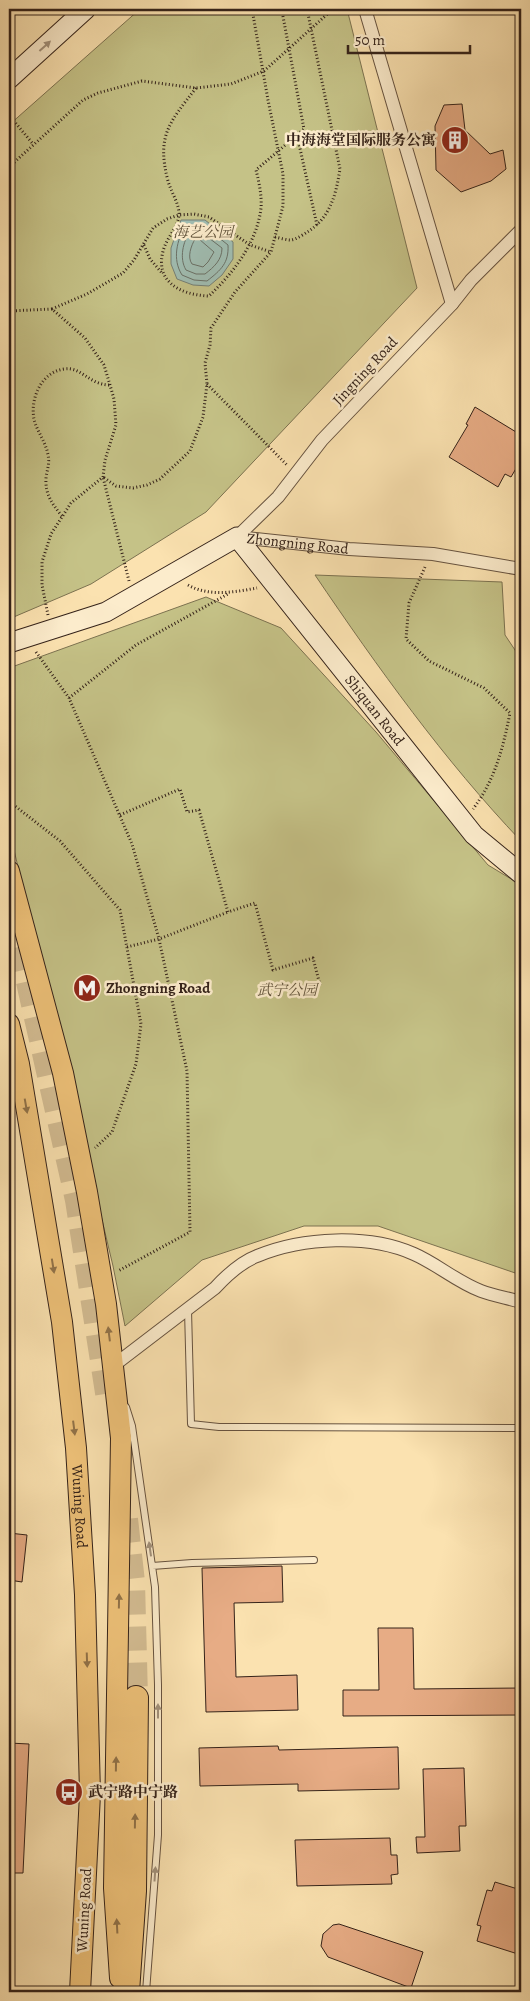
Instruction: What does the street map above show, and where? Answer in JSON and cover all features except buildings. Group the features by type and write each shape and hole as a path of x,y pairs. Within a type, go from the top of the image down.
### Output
{"highway":[{"path":"127,1992 134,1891 136,1698"}],"main road":[{"path":"9,871 62,1073 81,1160 102,1280 121,1438 114,1888 120,1992"},
{"name":"Wuning Road","path":"9,1024 18,1064 62,1322 76,1448 85,1595 90,1774 80,1992"}],"street":[{"path":"9,78 86,9"},
{"path":"365,9 452,304"},
{"name":"Jingning Road","path":"236,537 278,497 322,440 452,304 471,280 521,230"},
{"name":"Zhongning Road","path":"17,640 106,612 236,537 349,549 433,554 521,569"},
{"name":"Shiquan Road","path":"236,537 463,823 474,836 521,874"},
{"path":"113,1366 215,1288 230,1273 257,1256 303,1243 349,1240 378,1242 414,1254 480,1291 521,1302"}],"lane":[{"path":"188,1308 191,1424 220,1427 521,1428"},
{"path":"113,1366 132,1426 155,1587 158,1685 158,1835 146,1992"},
{"path":"152,1566 192,1562 314,1560"}],"path":[{"path":"103,477 116,486 133,488 147,485 160,479 190,451 203,417 207,384 205,363 210,345 211,328 235,292 271,252 284,191 279,151 252,9"},
{"path":"275,238 291,240 302,236 317,225 328,212 336,194 340,169 307,9"},
{"path":"9,167 82,100 142,81 196,88 232,84 264,71 333,9"},
{"path":"144,245 150,259 173,286 194,296 209,296 227,278 250,245 261,207 260,188 256,170 304,129 282,11"},
{"path":"163,274 161,261 165,246 174,232 179,215 176,199 164,164 163,144 169,125 196,88"},
{"path":"9,115 34,144"},
{"path":"297,135 317,225"},
{"path":"9,311 52,309 87,294 123,273 144,245 153,228 167,218 179,215 194,214 209,217 250,245 271,252"},
{"path":"52,309 85,338 104,365 110,384 114,399 116,425 105,460 103,477 132,596"},
{"path":"62,516 47,494 48,455 34,418 33,404 40,383 52,374 64,369 78,371 100,385 110,384"},
{"path":"207,384 296,474"},
{"path":"51,629 42,585 42,562 51,534 71,503 103,477"},
{"path":"433,554 419,579 409,603 406,639 429,661 484,688 510,713 500,757 481,799 463,823"},
{"path":"170,575 195,589 228,594"},
{"path":"69,698 136,645 228,594 274,584"},
{"path":"17,640 69,698 132,844 159,939 187,1070 190,1232 102,1280"},
{"path":"120,814 180,788 186,812 199,810 228,912"},
{"path":"9,804 15,806 60,841 120,910 141,1024 136,1064 112,1132 81,1160"},
{"path":"127,947 159,939 255,903 273,970 313,958 320,985"}],"green space":[{"name":"海艺公园","path":"140,9 347,9 417,288 206,512 91,584 9,619 9,125"},
{"path":"315,575 502,582 505,635 521,659 521,841 439,746 363,644"},
{"name":"武宁公园","path":"206,597 281,628 376,732 488,865 521,885 521,1275 378,1226 304,1226 202,1260 125,1326 113,1266 9,829 9,668"}],"water":[{"path":"181,220 205,220 233,242 233,259 222,275 209,286 193,285 177,279 171,264 171,248"}],"tunnel":[{"path":"9,912 21,951 77,1200 108,1399"},
{"path":"126,1519 133,1582 136,1698"}],"place":[{"name":"中海海堂国际服务公寓","path":"455,140"},
{"name":"Zhongning Road","path":"87,988"},
{"name":"武宁路中宁路","path":"69,1792"}]}
